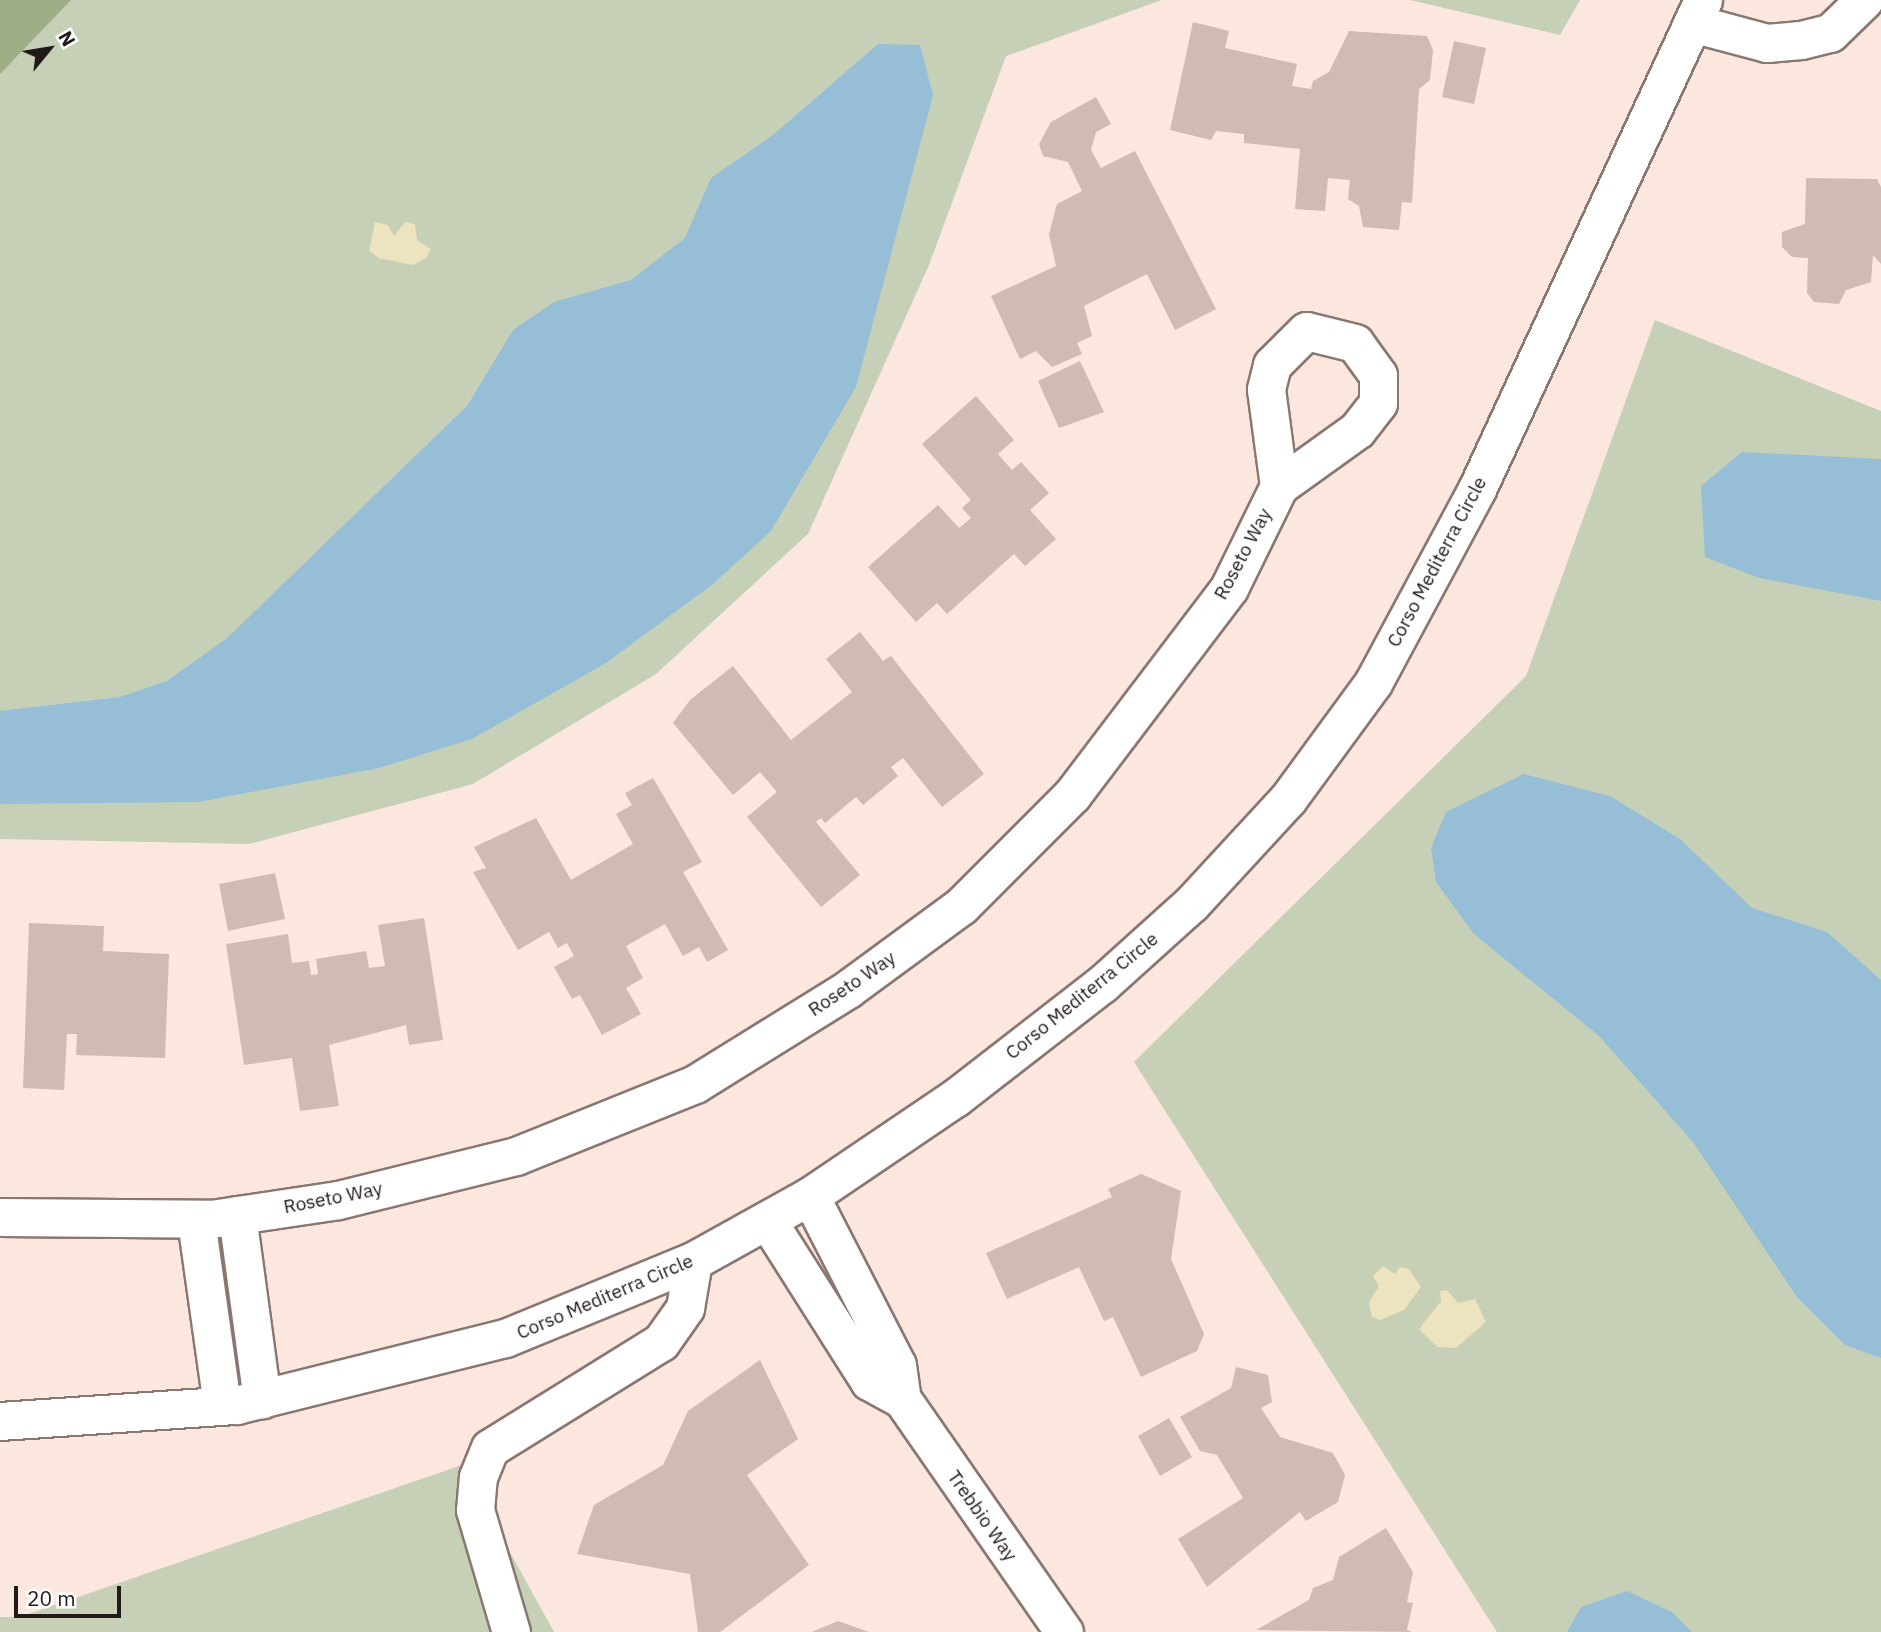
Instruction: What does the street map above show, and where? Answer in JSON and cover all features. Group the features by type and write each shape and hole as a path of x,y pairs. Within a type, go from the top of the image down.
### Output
{"street":[{"path":"1698,12 1767,43 1801,40 1830,33 1864,0"},
{"name":"Corso Mediterra Circle","path":"0,1421 222,1405 262,1399 505,1338 693,1261 810,1196 955,1098 1102,984 1191,904 1288,799 1373,683 1477,489 1698,12"},
{"name":"Roseto Way","path":"0,1217 195,1220 338,1200 516,1156 695,1084 848,989 961,906 1072,795 1228,588 1279,486"},
{"name":"Trebbio Way","path":"810,1196 897,1365 902,1399 1064,1632"},
{"path":"237,1216 262,1399"},
{"path":"195,1220 222,1405"},
{"name":"Trebbio Way","path":"767,1220 869,1381 902,1399"},
{"path":"511,1632 475,1510 478,1476 490,1448 660,1342 685,1308 693,1261"}],"green space":[{"path":"0,0 1162,0 1006,56 929,265 808,534 656,674 473,784 249,844 0,839"},
{"path":"0,0 71,0 0,74"},
{"path":"1410,0 1580,0 1560,35"},
{"path":"1655,320 1881,411 1881,1632 1497,1632 1134,1062 1526,676"},
{"path":"462,1465 554,1632 0,1632 0,1617 20,1617"}],"sand":[{"path":"375,222 388,225 394,236 405,222 415,224 417,240 431,249 426,258 413,265 379,258 369,251"},
{"path":"1383,1266 1395,1274 1400,1267 1409,1269 1421,1287 1404,1310 1380,1320 1372,1317 1369,1302 1379,1286 1373,1276"},
{"path":"1447,1290 1458,1303 1475,1299 1486,1322 1456,1348 1437,1347 1419,1329 1441,1301 1440,1291"}],"water":[{"path":"878,44 920,45 933,95 856,387 771,531 713,584 606,663 472,739 379,768 198,802 0,804 0,711 120,697 167,681 226,639 467,406 513,330 554,302 631,280 685,238 711,178 773,135"},
{"path":"1742,452 1881,459 1881,601 1759,578 1705,557 1701,486"},
{"path":"1524,774 1610,796 1680,839 1752,908 1827,932 1881,980 1881,1358 1845,1345 1797,1297 1693,1142 1599,1036 1474,934 1436,882 1431,848 1446,812"},
{"path":"1627,1591 1672,1612 1692,1632 1567,1632 1581,1607"}],"building":[{"path":"1193,22 1229,31 1225,48 1297,64 1292,86 1311,89 1313,81 1329,72 1349,31 1427,36 1433,50 1430,80 1419,89 1412,203 1402,202 1399,230 1363,227 1359,206 1348,199 1350,180 1328,178 1325,211 1295,209 1300,149 1244,143 1244,134 1216,131 1211,140 1170,130"},
{"path":"1454,41 1486,48 1474,104 1442,97"},
{"path":"1096,97 1111,124 1096,132 1091,150 1101,168 1135,151 1216,309 1175,330 1147,274 1084,306 1092,336 1077,343 1082,354 1052,367 1036,351 1020,359 991,296 1056,266 1049,234 1057,204 1082,191 1068,162 1043,156 1039,144 1051,122"},
{"path":"1806,178 1877,179 1881,187 1881,264 1873,255 1871,282 1846,290 1839,304 1814,302 1807,293 1808,258 1792,257 1782,247 1782,232 1805,224"},
{"path":"1080,361 1104,412 1059,428 1038,381"},
{"path":"976,396 1014,440 998,454 1012,470 1021,462 1049,493 1030,510 1056,539 1025,566 1014,554 947,614 937,603 916,622 868,567 938,505 959,528 971,518 962,508 971,500 922,444"},
{"path":"860,632 883,661 891,656 984,774 942,807 903,758 891,767 898,776 863,805 856,797 825,823 821,818 816,822 860,875 821,907 747,817 777,792 760,772 733,795 673,723 690,700 733,666 791,740 852,692 826,659"},
{"path":"653,778 702,862 683,872 728,950 707,962 699,947 683,956 665,924 626,946 643,978 626,988 641,1014 602,1035 580,995 572,999 554,967 574,956 567,943 558,948 549,932 518,950 473,872 486,868 474,847 536,818 571,880 633,844 616,814 632,805 625,793"},
{"path":"275,873 285,919 228,931 219,884"},
{"path":"424,918 443,1040 409,1045 406,1025 329,1045 339,1106 300,1111 292,1058 244,1065 226,944 288,934 292,963 309,961 311,975 318,974 316,959 366,951 369,968 385,966 378,925"},
{"path":"29,923 104,926 103,951 169,954 165,1058 76,1055 77,1034 67,1034 64,1090 23,1088"},
{"path":"1141,1174 1181,1191 1171,1259 1204,1334 1197,1351 1141,1377 1113,1317 1104,1321 1079,1267 1007,1299 986,1253 1112,1197 1108,1189"},
{"path":"760,1360 798,1439 747,1475 809,1565 720,1632 698,1632 690,1574 577,1554 594,1505 663,1465 688,1411"},
{"path":"1236,1367 1268,1375 1272,1402 1261,1408 1280,1437 1333,1453 1345,1475 1338,1502 1306,1521 1300,1512 1207,1587 1178,1539 1243,1498 1217,1455 1200,1451 1180,1417 1231,1388"},
{"path":"1169,1418 1192,1457 1160,1476 1138,1436"},
{"path":"1386,1528 1413,1572 1407,1602 1413,1603 1407,1630 1412,1632 1256,1630 1309,1600 1313,1588 1333,1580 1339,1557"},
{"path":"838,1621 869,1632 812,1632"}]}
